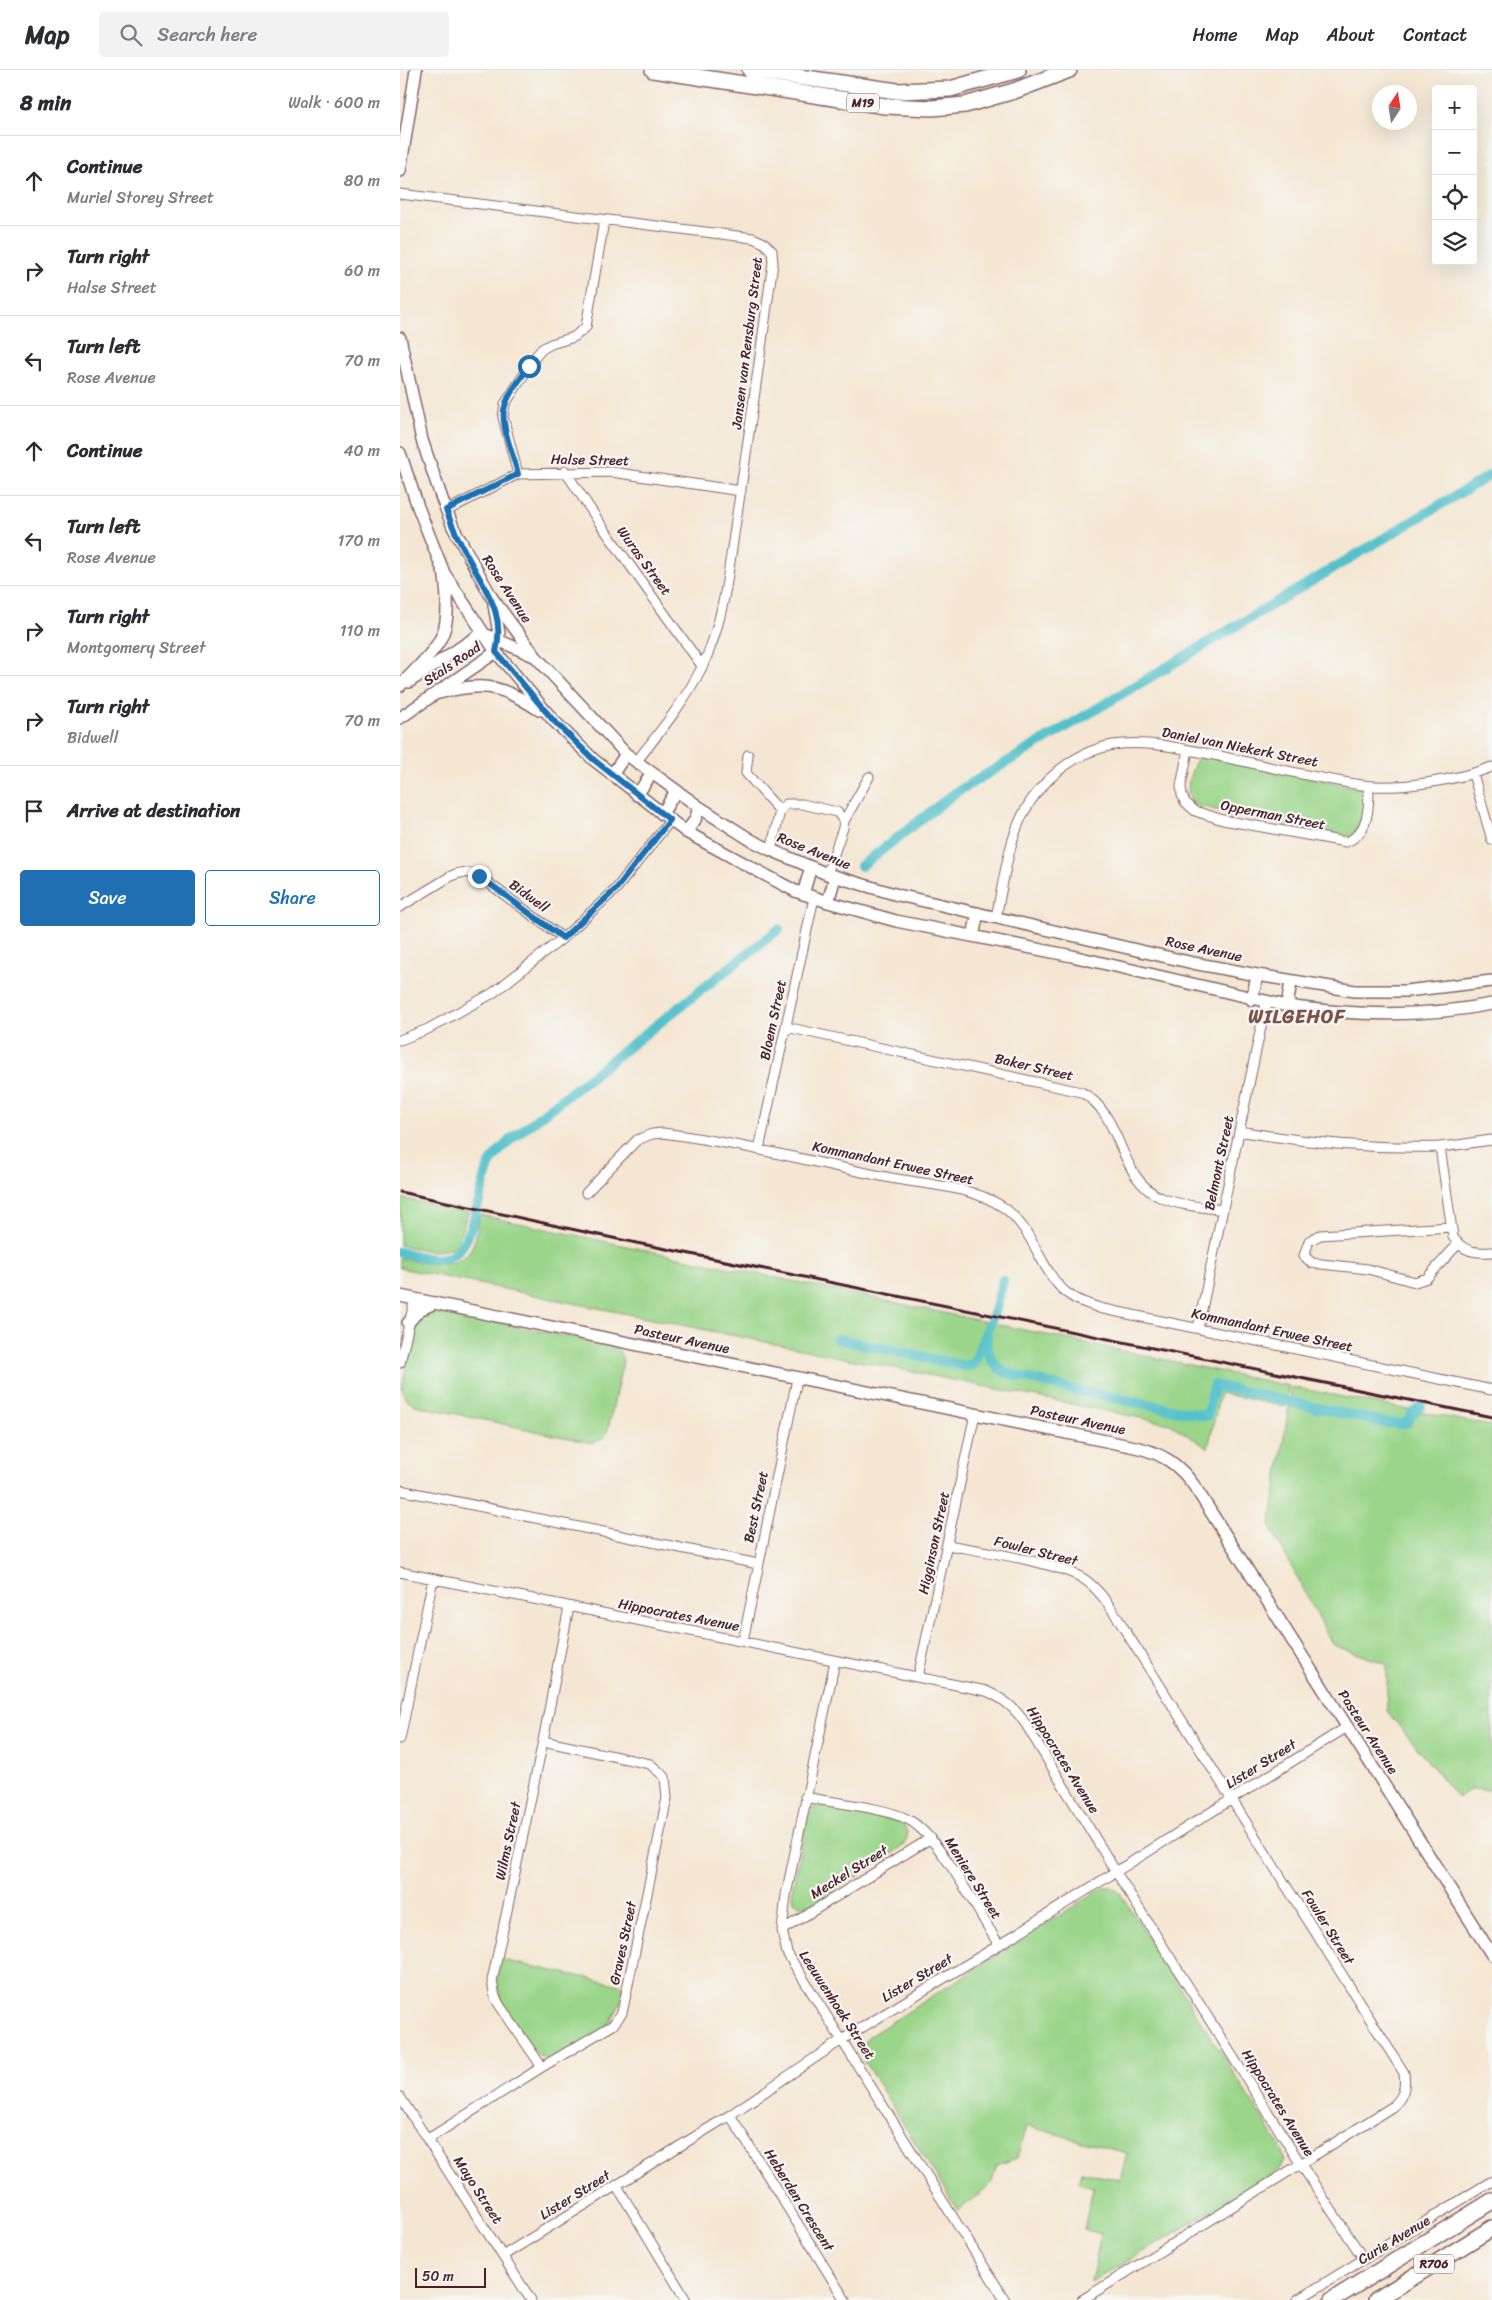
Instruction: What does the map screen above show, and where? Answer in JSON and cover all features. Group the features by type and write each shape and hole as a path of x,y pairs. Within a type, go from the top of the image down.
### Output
{"main road":[{"name":"M19","path":"750,70 897,91 950,89 1020,70"},
{"path":"1020,70 1027,86"},
{"name":"M19","path":"660,71 896,107 932,108 965,105 1027,86 1069,70"},
{"path":"896,107 897,91"},
{"name":"Curie Avenue","path":"1332,2300 1492,2201"},
{"name":"R706","path":"1376,2300 1492,2228"}],"street":[{"path":"400,172 402,142 416,70"},
{"name":"Jansen van Rensburg Street","path":"400,194 604,221 753,238 764,243 772,251 773,263 741,491 725,590 713,640 702,666 669,719 636,762"},
{"path":"518,474 503,417 506,404 542,349 551,344 574,337 586,327 604,221"},
{"name":"Rose Avenue","path":"400,338 422,440 446,510 474,569 492,598 536,657 626,754 699,807 770,850 831,875 898,895 1193,962 1291,982 1355,991 1389,991 1448,987 1492,981"},
{"path":"400,453 418,507 444,573 496,652 553,720 594,760 686,832 808,896 896,921 1007,942 1183,982 1252,1000 1287,1006 1319,1011 1394,1013 1451,1011 1492,1004"},
{"name":"Halse Street","path":"446,510 518,474 565,471 612,472 741,491"},
{"name":"Wuras Street","path":"565,471 702,666"},
{"path":"400,687 438,645 446,630 448,611 444,573"},
{"path":"492,598 498,623 499,639 496,652"},
{"path":"482,633 536,657"},
{"name":"Stals Road","path":"400,687 482,633"},
{"name":"Stals Road","path":"400,718 496,652"},
{"path":"435,694 460,687 495,687 518,695 553,720"},
{"name":"Daniel van Niekerk Street","path":"996,917 1016,832 1023,814 1049,778 1081,758 1112,745 1154,745 1188,750 1369,786 1421,783 1473,774 1492,767"},
{"name":"Opperman Street","path":"1188,750 1182,786 1185,802 1200,813 1223,820 1346,842 1354,839 1360,833 1366,820 1369,786"},
{"path":"612,775 621,765 626,754"},
{"path":"748,755 746,773 780,812"},
{"path":"638,796 652,773"},
{"path":"1473,774 1492,840"},
{"path":"828,902 831,875 844,821 869,777"},
{"path":"400,1040 428,1028 493,992 563,938 616,889 666,817 676,791"},
{"path":"770,850 780,812 786,804 802,804 837,812 844,821"},
{"path":"686,832 694,820 699,807"},
{"path":"808,896 811,867"},
{"name":"Bidwell","path":"400,907 451,876 460,872 470,872 479,876 563,938"},
{"name":"Bloem Street","path":"759,1149 786,1027 808,896"},
{"path":"974,936 978,913"},
{"path":"1007,942 1012,920"},
{"path":"1252,1000 1257,975"},
{"path":"1287,1006 1291,982"},
{"name":"Belmont Street","path":"1198,1328 1266,1002"},
{"name":"Baker Street","path":"786,1027 1081,1092 1092,1097 1103,1109 1137,1178 1146,1188 1163,1199 1223,1210"},
{"path":"1239,1131 1326,1145 1440,1147 1492,1140"},
{"name":"Kommandant Erwee Street","path":"586,1193 637,1140 652,1134 677,1135 759,1149 886,1177 972,1193 1002,1207 1025,1229 1046,1266 1063,1290 1071,1296 1099,1308 1492,1390"},
{"path":"1440,1147 1453,1237 1458,1244 1468,1251 1492,1252"},
{"path":"1451,1227 1320,1236 1309,1241 1304,1256 1312,1263 1368,1269 1416,1282 1427,1278 1458,1244"},
{"name":"Pasteur Avenue","path":"400,1296 1149,1450 1172,1461 1195,1488 1492,1955"},
{"path":"400,1363 415,1298"},
{"path":"408,1323 419,1310 437,1303"},
{"name":"Best Street","path":"743,1641 798,1379"},
{"name":"Higginson Street","path":"918,1677 976,1414"},
{"path":"400,1490 758,1564"},
{"name":"Fowler Street","path":"948,1544 1067,1570 1090,1583 1111,1609 1404,2073 1404,2090 1396,2103 1082,2300"},
{"name":"Hippocrates Avenue","path":"400,1572 568,1608 743,1641 986,1691 1003,1698 1014,1707 1300,2163 1364,2258"},
{"path":"400,1739 433,1580"},
{"name":"Wilms Street","path":"542,2068 500,2006 495,1997 492,1981 543,1740 568,1608"},
{"name":"Leeuwenhoek Street","path":"835,1661 786,1895 782,1930 783,1941 794,1966 843,2039 1005,2300"},
{"name":"Lister Street","path":"504,2255 730,2115 843,2039 999,1945 1347,1727"},
{"name":"Graves Street","path":"428,2139 614,2025 622,2013 667,1798 665,1777 650,1764 543,1740"},
{"name":"Meniere Street","path":"806,1797 884,1812 907,1819 931,1838 999,1945"},
{"name":"Meckel Street","path":"782,1930 931,1838"},
{"name":"Mayo Street","path":"400,2097 504,2255 531,2300"},
{"name":"Heberden Crescent","path":"730,2115 844,2300"},
{"name":"Curie Avenue","path":"1297,2300 1492,2181"},
{"path":"617,2186 686,2300"}],"green space":[{"path":"1205,757 1360,788 1367,802 1365,817 1357,830 1344,839 1199,806 1190,798 1188,789 1198,758"},
{"path":"400,1198 468,1212 457,1245 436,1251 400,1245"},
{"path":"480,1215 1289,1386 1285,1407 1220,1393 1208,1448 1170,1424 400,1268 400,1258 431,1264 452,1263 461,1259 468,1253 474,1243"},
{"path":"438,1311 611,1345 620,1352 623,1361 607,1434 601,1440 591,1443 415,1405 405,1398 402,1387 416,1325 423,1315"},
{"path":"1292,1387 1492,1426 1492,1790 1471,1789 1458,1798 1387,1711 1387,1664 1333,1645 1270,1526"},
{"path":"825,1805 902,1823 907,1831 907,1837 903,1846 811,1907 801,1906 794,1901 792,1891 807,1818 814,1808"},
{"path":"1104,1887 1112,1887 1120,1893 1283,2151 1285,2161 1279,2169 1246,2191 1091,2282 1101,2234 1084,2230 1093,2187 1078,2183 1081,2172 1120,2180 1127,2153 1026,2126 1017,2158 997,2165 991,2184 958,2211 862,2058 861,2049 868,2037"},
{"path":"502,1960 625,1986 621,2002 608,2023 591,2038 555,2058 545,2059 536,2054 514,2022 500,1996 497,1984"}],"waterway":[{"path":"861,866 955,793 1492,474"},
{"path":"400,1252 434,1259 447,1258 453,1255 460,1249 471,1227 490,1164 510,1140 779,929"},
{"path":"837,1339 965,1366 973,1365 996,1308 1003,1280"},
{"path":"987,1332 986,1345 992,1362 1007,1373 1079,1391 1207,1416 1214,1385 1386,1423 1401,1424 1408,1422 1410,1416 1421,1406"}],"railway":[{"path":"400,1192 622,1240 1492,1417"}],"district":[{"name":"WILGEHOF","path":"1297,1016"}],"route":[{"path":"479,876 487,884 563,938 616,889 670,820 594,760 553,720 496,652 499,633 492,598 452,527 446,510 518,474 503,417 510,394 529,366"}]}
